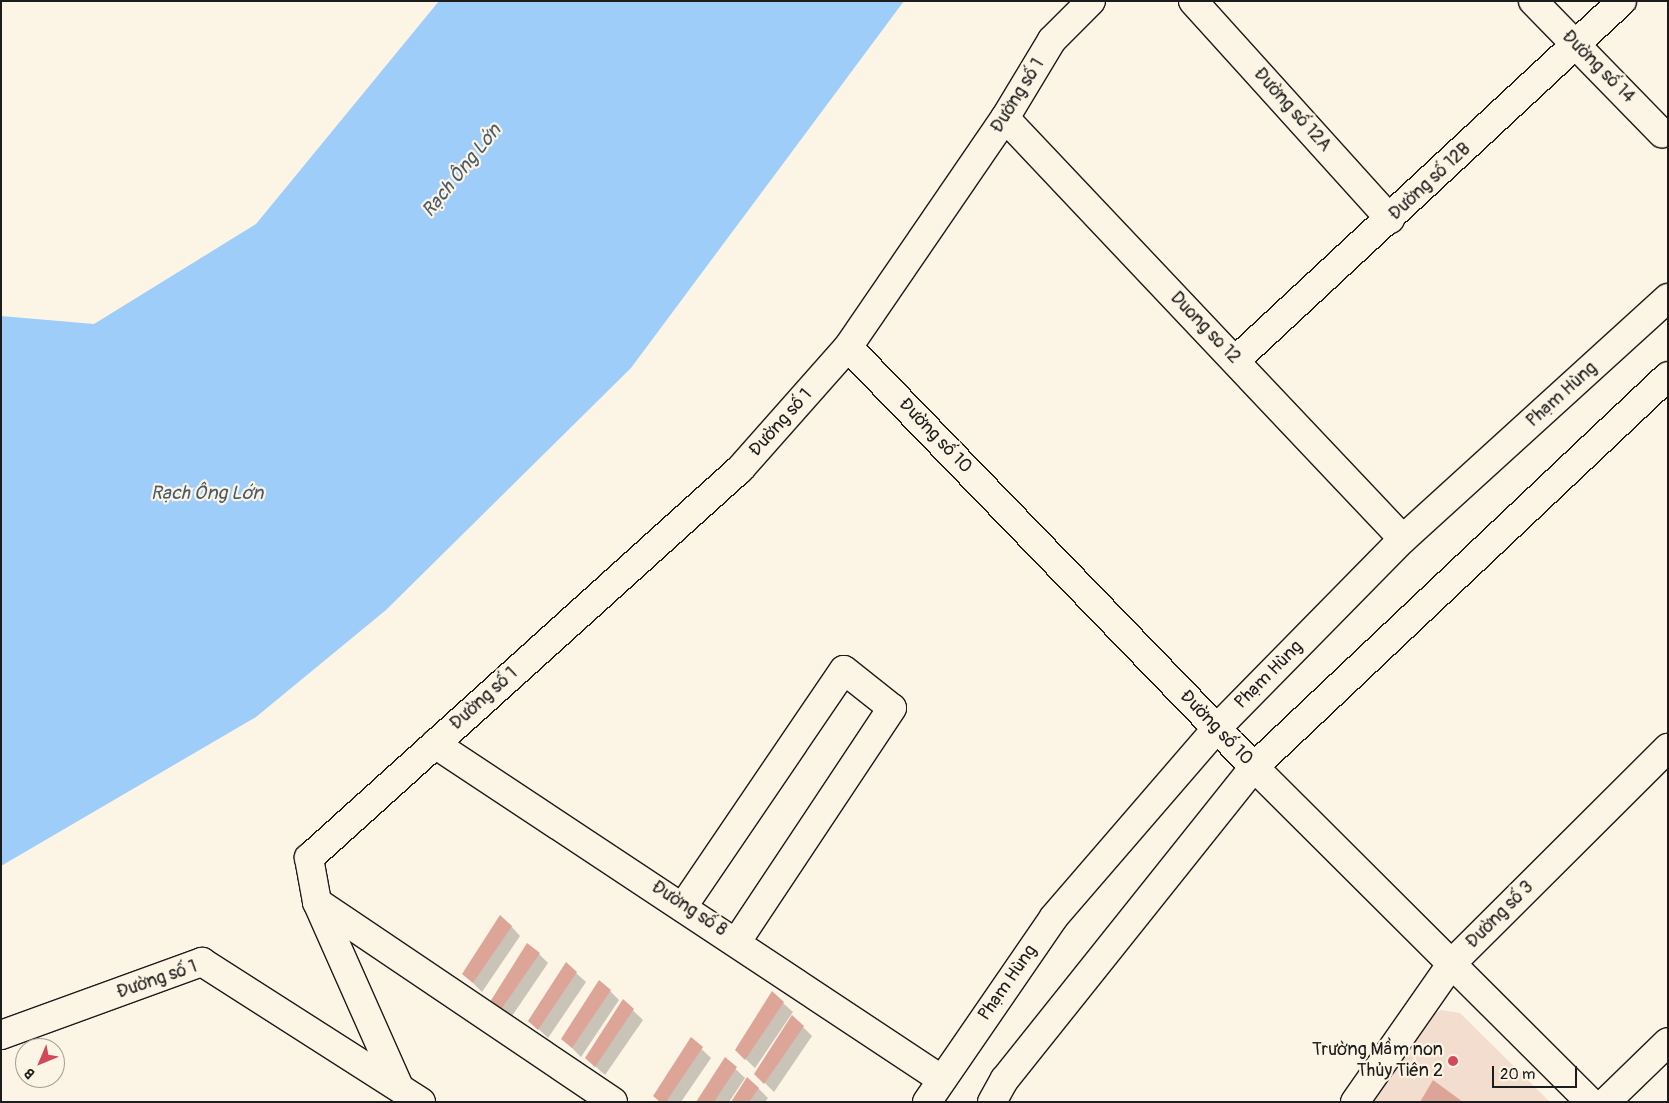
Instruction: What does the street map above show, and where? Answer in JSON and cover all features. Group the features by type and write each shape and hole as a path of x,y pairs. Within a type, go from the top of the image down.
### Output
{"street":[{"name":"Đường số 1","path":"404,1097 317,902 309,858 740,469 848,347 1005,118 1052,40 1091,1"},
{"name":"Đường số 12A","path":"1193,1 1390,219"},
{"name":"Đường số 14","path":"1533,1 1662,133"},
{"name":"Đường số 12B","path":"1236,360 1390,219 1622,1"},
{"name":"Duong so 12","path":"1005,118 1404,539"},
{"name":"Phạm Hùng","path":"927,1102 941,1078 1054,917 1217,728 1404,539 1668,298"},
{"name":"Đường số 10","path":"848,347 1254,768 1590,1102"},
{"path":"992,1102 1005,1079 1254,768 1668,376"},
{"path":"684,905 844,670 892,708 737,941"},
{"name":"Đường số 8","path":"435,744 684,905 941,1078"},
{"name":"Đường số 3","path":"1355,1102 1452,963 1668,748"},
{"path":"317,902 613,1102"},
{"name":"Đường số 1","path":"1,1035 202,962 404,1097"},
{"path":"1606,1102 1668,1042"}],"shaded area":[{"name":"Trường Mầm non Thủy Tiên 2","path":"1441,1010 1460,1013 1550,1102 1369,1102 1424,1020"}],"water":[{"name":"Rạch Ông Lớn","path":"439,1 904,1 631,368 386,610 256,717 1,866 1,316 94,324 256,224"}],"building":[{"path":"500,915 512,926 473,983 462,974"},
{"path":"527,943 540,953 500,1011 490,1002"},
{"path":"566,962 577,972 538,1030 528,1021"},
{"path":"599,980 611,990 572,1048 561,1039"},
{"path":"772,991 784,1002 745,1060 735,1050"},
{"path":"623,999 634,1009 595,1067 585,1058"},
{"path":"792,1015 804,1026 764,1084 754,1074"},
{"path":"691,1037 703,1047 666,1102 660,1102 653,1096"},
{"path":"725,1057 737,1067 714,1102 696,1102"},
{"path":"747,1077 759,1088 749,1102 731,1102"},
{"path":"1433,1080 1463,1102 1420,1102"}],"place":[{"name":"Trường Mầm non Thủy Tiên 2","path":"1453,1061"}]}
